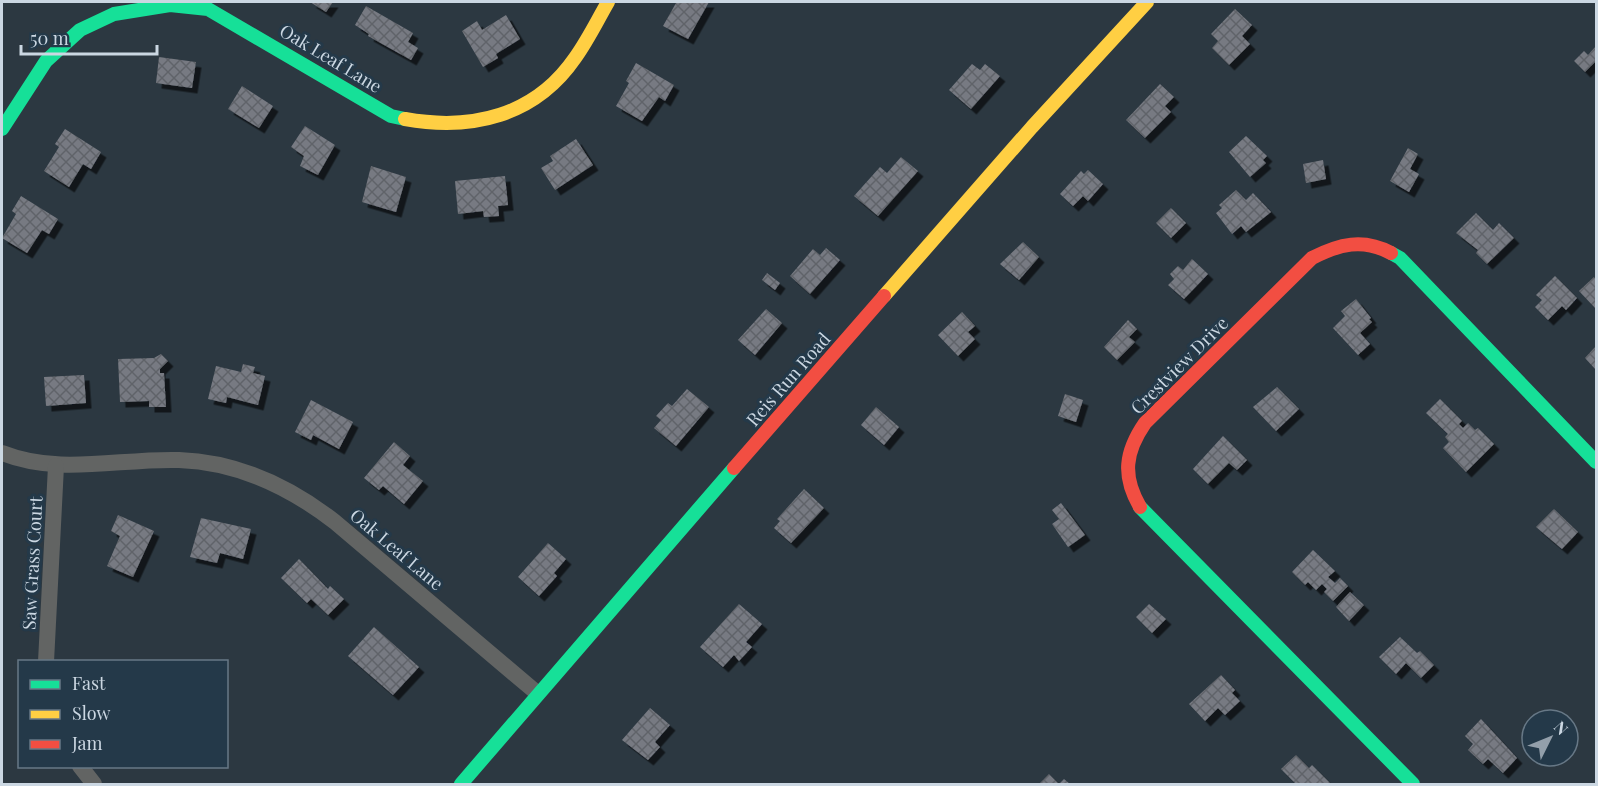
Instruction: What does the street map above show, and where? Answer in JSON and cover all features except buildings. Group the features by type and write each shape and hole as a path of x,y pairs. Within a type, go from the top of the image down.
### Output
{"street":[{"name":"Oak Leaf Lane","path":"2,129 62,44 103,18 128,8 159,3 177,3 208,9 391,116 420,122 466,125 515,111 553,85 572,63 608,2"},
{"name":"Reis Run Road","path":"461,784 537,693 1032,127 1147,2"},
{"name":"Crestview Drive","path":"1413,784 1141,509 1130,493 1126,473 1126,458 1132,439 1145,423 1312,258 1332,247 1358,243 1387,250 1400,258 1596,462"},
{"name":"Oak Leaf Lane","path":"2,453 22,461 56,466 179,460 218,464 277,484 309,501 537,693"},
{"name":"Saw Grass Court","path":"46,660 56,466"},
{"path":"82,768 94,784"}],"traffic: fast":[{"path":"2,129 46,61 80,30 114,14 170,5 208,9 391,116 405,119"},
{"path":"1391,253 1400,258 1596,462"},
{"path":"461,784 734,468"},
{"path":"1140,507 1413,784"}],"traffic: slow":[{"path":"405,119 454,123 500,115 521,106 541,94 559,78 580,51 608,2"},
{"path":"884,296 1032,127 1147,2"}],"traffic: jam":[{"path":"1140,507 1130,485 1128,464 1133,444 1145,423 1312,258 1341,246 1361,244 1371,245 1391,253"},
{"path":"734,468 884,296"}]}
